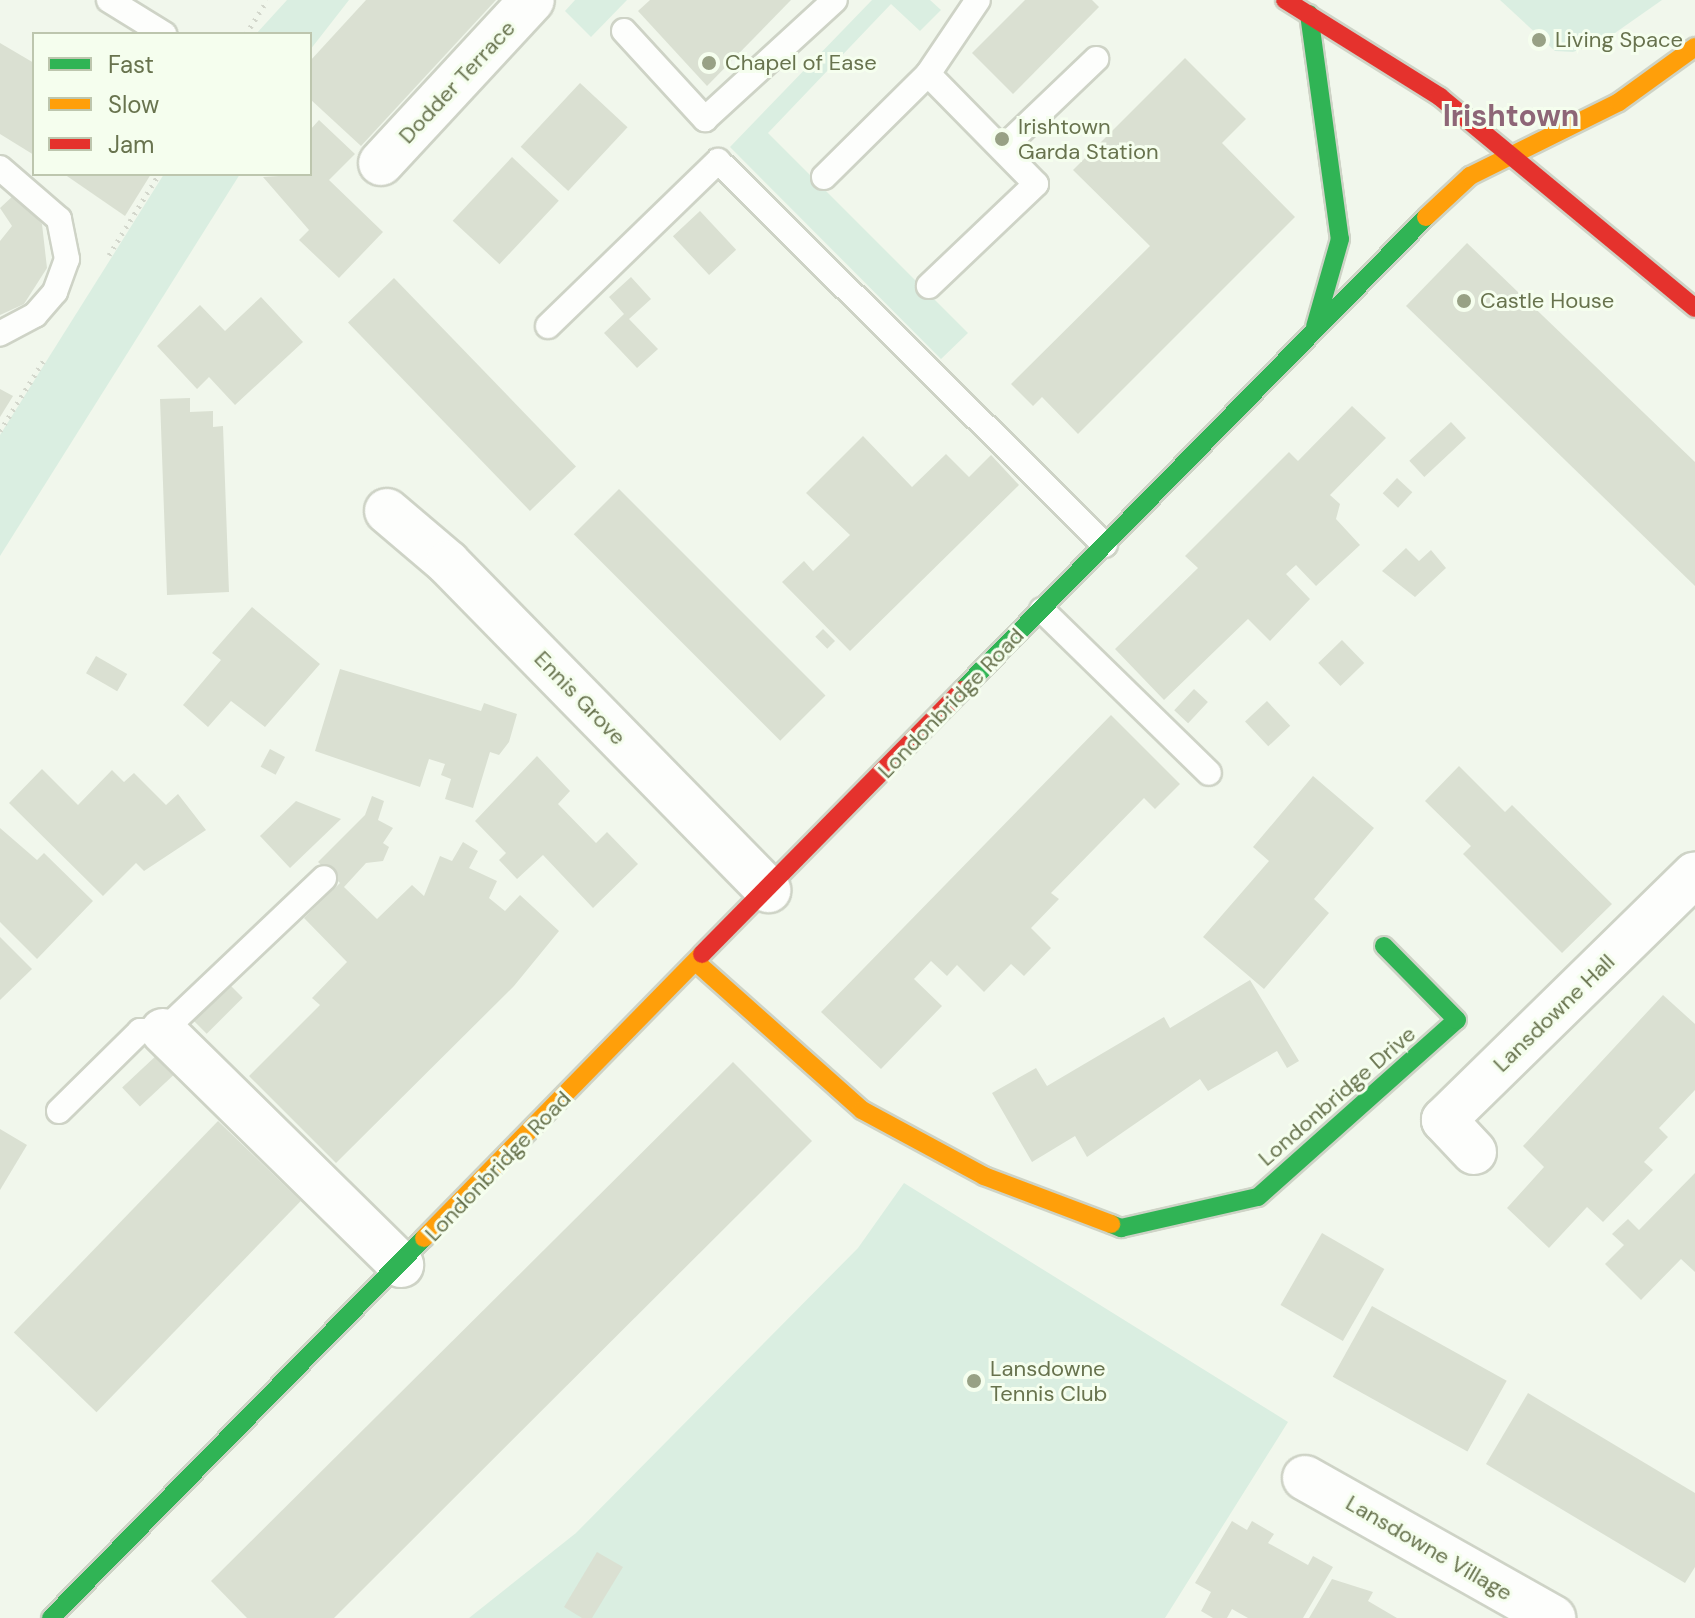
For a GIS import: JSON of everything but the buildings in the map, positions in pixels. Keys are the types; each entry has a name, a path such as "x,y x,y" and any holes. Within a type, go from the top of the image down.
{"main road":[{"path":"1285,0 1510,151 1695,308"},
{"path":"1309,14 1340,239 1313,333"},
{"name":"Londonbridge Road","path":"51,1618 1470,176 1510,151 1619,102 1695,47"},
{"name":"Londonbridge Drive","path":"697,963 862,1110 984,1176 1121,1228 1258,1197 1457,1020 1384,946"}],"street":[{"name":"Dodder Terrace","path":"381,163 532,0"},
{"name":"Ennis Grove","path":"387,511 448,563 768,890"},
{"name":"Lansdowne Hall","path":"1474,1152 1444,1120 1695,874"},
{"path":"163,1031 401,1265"},
{"name":"Lansdowne Village","path":"1305,1478 1553,1618"}],"lane":[{"path":"109,0 161,32"},
{"path":"624,31 705,119 835,0"},
{"path":"824,177 928,74 978,0"},
{"path":"1003,148 1096,59"},
{"path":"928,74 1036,184 929,286"},
{"path":"548,326 718,161 1105,545"},
{"path":"0,168 59,219 67,259 55,292 35,315 0,334"},
{"path":"1042,610 1209,773"},
{"path":"59,1111 140,1031 163,1031 324,878"}],"path":[{"path":"247,32 267,0"}],"green space":[{"path":"287,0 349,0 312,47 312,32 258,32"},
{"path":"575,0 627,0 591,37 565,11"},
{"path":"872,0 930,0 941,10 920,31 891,4 768,133 968,333 941,359 730,147"},
{"path":"1500,0 1662,0 1605,40 1573,52 1555,51"},
{"path":"163,176 239,176 0,556 0,435"},
{"name":"Lansdowne Tennis Club","path":"904,1183 1288,1422 1165,1618 469,1618 576,1533 858,1248"}],"traffic: fast":[{"path":"1309,14 1340,239 1315,327"},
{"path":"962,690 1426,217"},
{"path":"1111,1224 1121,1228 1258,1197 1457,1020 1384,946"},
{"path":"51,1618 424,1238"}],"traffic: slow":[{"path":"1426,217 1470,176 1619,102 1695,47"},
{"path":"424,1238 702,954"},
{"path":"697,963 862,1110 984,1176 1111,1224"}],"traffic: jam":[{"path":"1285,0 1440,97 1695,308"},
{"path":"702,954 962,690"}],"place":[{"name":"Living Space","path":"1539,40"},
{"name":"Chapel of Ease","path":"709,63"},
{"name":"Irishtown Garda Station","path":"1002,139"},
{"name":"Castle House","path":"1464,301"},
{"name":"Lansdowne Tennis Club","path":"974,1381"}],"district":[{"name":"Irishtown","path":"1511,116"}]}
